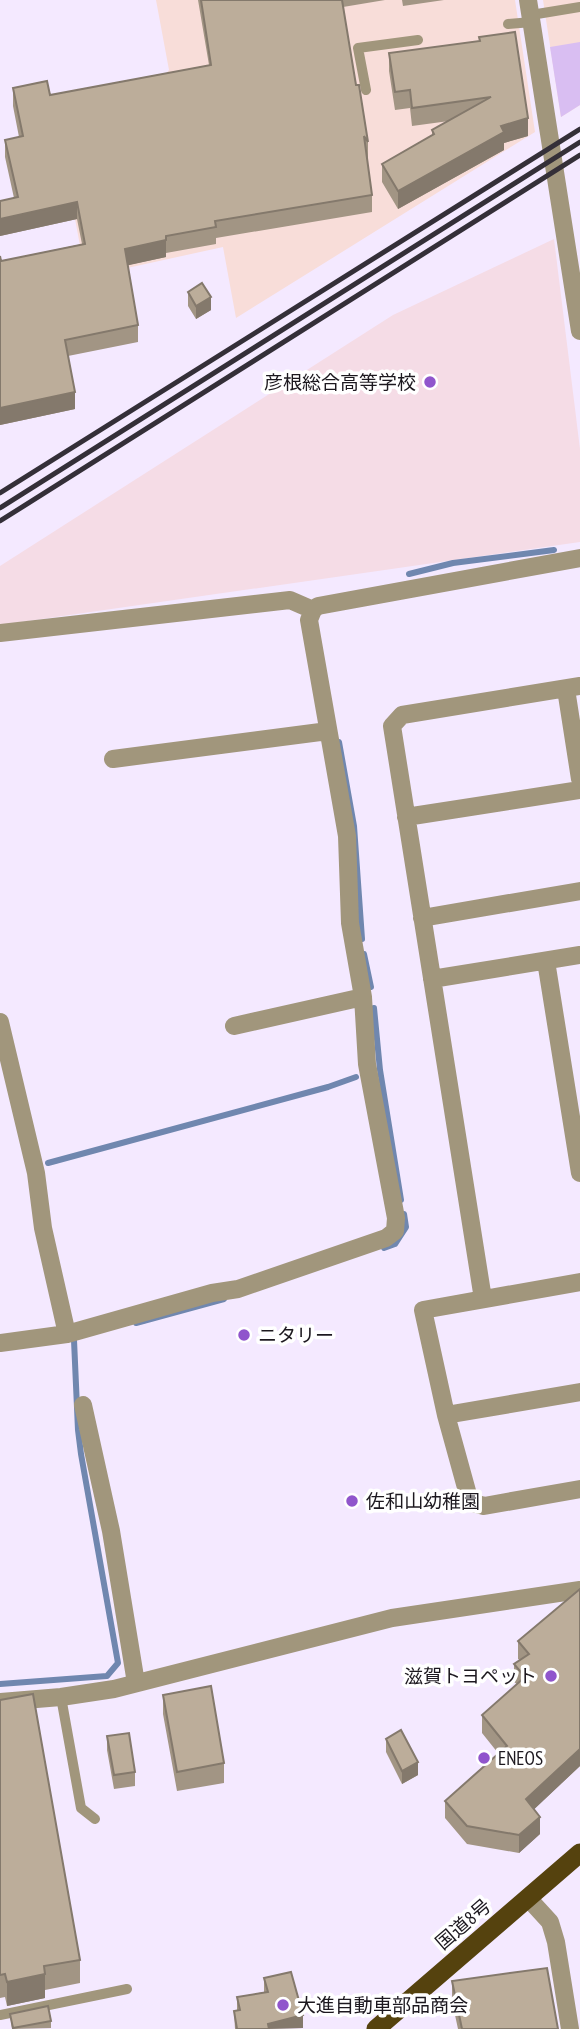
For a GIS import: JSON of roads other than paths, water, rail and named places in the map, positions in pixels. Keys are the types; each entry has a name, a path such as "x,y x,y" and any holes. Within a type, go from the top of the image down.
{"highway":[{"name":"国道8号","path":"376,2029 580,1853"}],"street":[{"path":"530,12 580,326"},
{"path":"0,1343 67,1334 212,1293 238,1289 386,1238 395,1231 396,1217 367,1064 363,997 350,923 347,836 309,620 318,606 580,558"},
{"path":"0,633 290,600 313,610"},
{"path":"483,1299 392,726 402,715 573,687 580,779"},
{"path":"113,759 328,731"},
{"path":"406,817 580,790"},
{"path":"422,918 580,891"},
{"path":"432,979 580,955"},
{"path":"546,961 580,1173"},
{"path":"234,1026 363,997"},
{"path":"0,1022 36,1173 43,1228 67,1334"},
{"path":"580,1282 423,1310 446,1415 470,1502 484,1506 580,1489"},
{"path":"446,1415 580,1392"},
{"path":"83,1405 142,1685"},
{"path":"0,1702 61,1697 142,1685 392,1618 580,1590"},
{"path":"528,1898 550,1922 556,1942 570,2029"}],"lane":[{"path":"508,24 530,12 576,5"},
{"path":"366,90 358,48 418,40"},
{"path":"61,1697 81,1808 95,1819"},
{"path":"0,2015 127,1989"}],"waterway":[{"path":"409,574 453,563 554,550"},
{"path":"339,742 354,826 362,939"},
{"path":"364,954 371,987"},
{"path":"374,1008 380,1070 401,1200"},
{"path":"48,1163 328,1087 356,1077"},
{"path":"384,1248 395,1244 406,1227 404,1214"},
{"path":"136,1323 224,1299"},
{"path":"0,1684 107,1676 118,1663 81,1454 74,1340"}],"railway":[{"path":"0,493 580,129"},
{"path":"0,508 580,142"},
{"path":"0,521 580,155"}],"place":[{"name":"彦根総合高等学校","path":"430,382"},
{"name":"ニタリー","path":"244,1335"},
{"name":"佐和山幼稚園","path":"352,1501"},
{"name":"滋賀トヨペット","path":"551,1676"},
{"name":"ENEOS","path":"484,1758"},
{"name":"大進自動車部品商会","path":"283,2005"}]}
